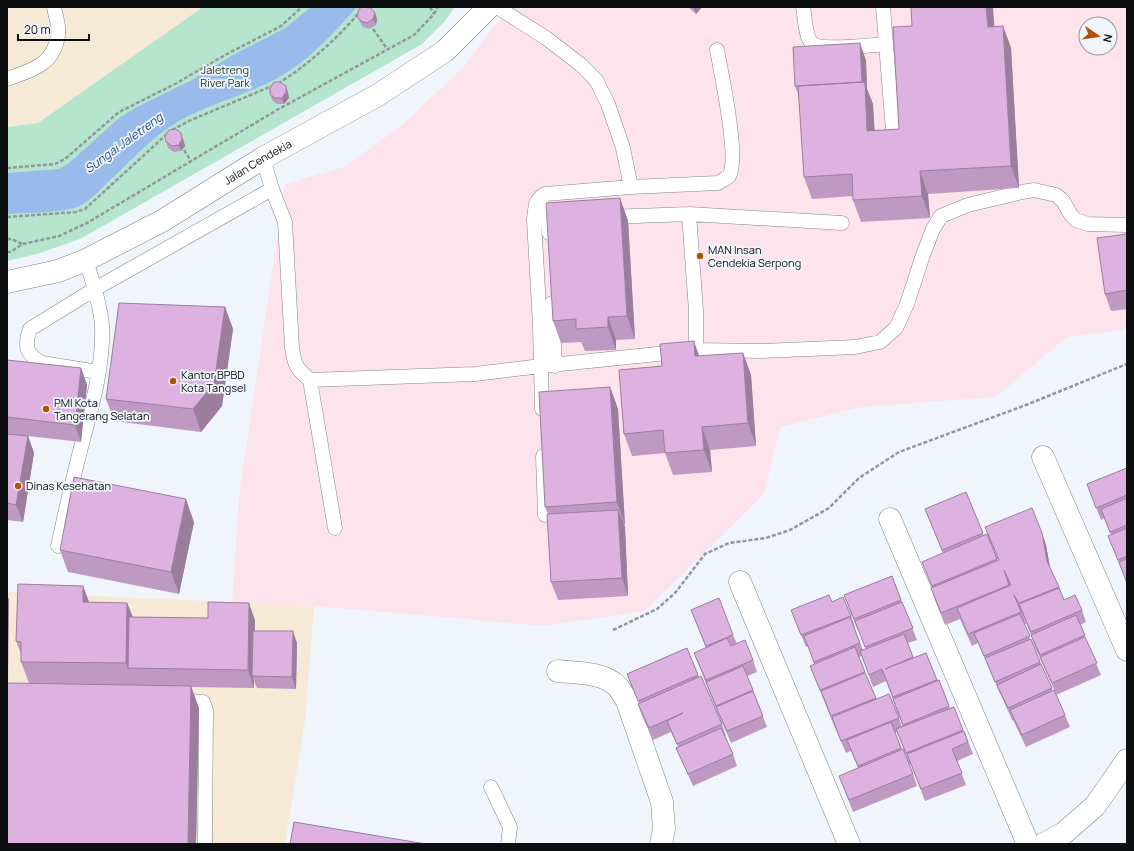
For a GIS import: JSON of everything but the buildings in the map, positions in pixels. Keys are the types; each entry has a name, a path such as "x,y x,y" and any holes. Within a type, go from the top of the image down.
{"street":[{"name":"Jalan Cendekia","path":"7,282 58,271 86,260 106,248 162,221 263,158 378,95 445,51 489,7"},
{"path":"1043,457 1127,650"},
{"path":"890,519 1028,844"},
{"path":"740,582 849,844"},
{"path":"558,671 593,675 606,679 618,687 627,700 662,802 664,829 661,844"},
{"path":"1044,844 1064,833 1095,806 1127,760"}],"lane":[{"path":"7,79 38,68 52,54 59,34 54,7"},
{"path":"497,7 546,38 581,65 596,80 608,104 623,148 631,187"},
{"path":"803,7 807,36 812,43 822,47 886,44"},
{"path":"883,7 894,143"},
{"path":"542,421 540,325 534,220 536,203 540,197 545,194 631,187 718,183 729,176 733,162 732,142 717,50"},
{"path":"263,158 272,189 285,222 292,348 295,364 300,372 310,380 475,374 696,350 768,351 855,347 880,342 896,328 907,304 920,261 933,229 942,216 958,208 1015,193 1034,190 1056,195 1076,220 1088,224 1127,225"},
{"path":"98,372 42,363 33,358 28,351 27,344 30,329 95,289 272,189"},
{"path":"536,203 542,204 549,219 550,250"},
{"path":"596,218 689,214 842,223"},
{"path":"689,214 696,310 696,350"},
{"path":"549,219 564,218"},
{"path":"58,546 77,463 90,415 98,372 102,326 100,305 86,260"},
{"path":"552,288 555,366"},
{"path":"310,380 335,528"},
{"path":"543,445 545,515"},
{"path":"167,700 203,702 206,710 205,844"},
{"path":"491,787 510,827 508,844"}],"path":[{"path":"7,168 55,164 65,159 119,112 176,84 227,54 281,26 302,7"},
{"path":"7,217 76,212 85,209 171,131 191,120 280,83 294,73 343,30 363,7"},
{"path":"430,7 434,14"},
{"path":"7,252 10,252 23,244 59,236 87,224 277,110 414,35 434,14 438,7"},
{"path":"373,29 388,50"},
{"path":"184,150 191,161"},
{"path":"7,239 23,244"},
{"path":"613,630 657,609 675,593 705,554 729,543 766,538 790,530 829,508 859,478 899,452 1026,405 1127,364"}],"shaded area":[{"path":"7,7 203,7 38,123 7,127"},
{"name":"MAN Insan Cendekia Serpong","path":"508,7 1127,7 1127,329 1067,337 996,397 861,407 780,427 764,494 645,611 543,626 314,606 232,603 239,496 285,184 344,167 401,126 464,67"},
{"path":"7,592 314,606 305,721 285,844 7,844"}],"green space":[{"name":"Jaletreng River Park","path":"203,7 455,7 445,21 422,44 80,239 37,254 7,261 7,127 38,123"}],"water":[{"name":"Sungai Jaletreng","path":"311,7 357,7 328,39 295,67 270,82 205,108 168,128 144,147 94,196 83,204 64,210 7,214 7,173 59,169 69,163 118,119 137,107 190,81 233,55 285,28"}],"place":[{"name":"MAN Insan Cendekia Serpong","path":"700,256"},
{"name":"Kantor BPBD Kota Tangsel","path":"173,381"},
{"name":"PMI Kota Tangerang Selatan","path":"46,409"},
{"name":"Dinas Kesehatan","path":"18,486"}]}
